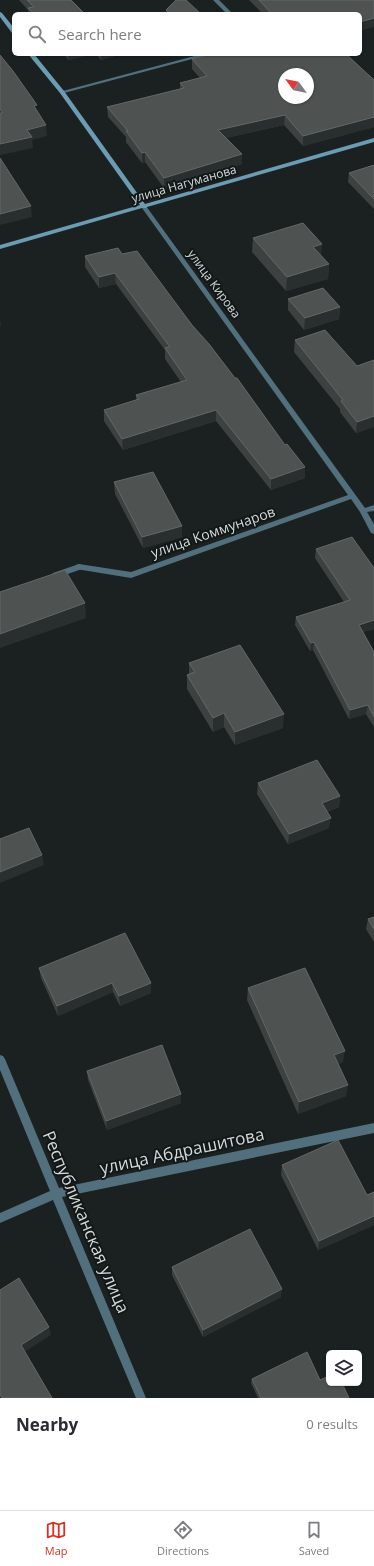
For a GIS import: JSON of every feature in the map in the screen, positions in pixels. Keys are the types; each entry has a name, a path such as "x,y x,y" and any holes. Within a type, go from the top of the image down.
{"street":[{"path":"216,0 228,12"},
{"path":"0,14 12,29"},
{"name":"улица Кирова","path":"34,56 62,92 353,496 374,530"},
{"path":"62,92 200,56"},
{"name":"улица Нагуманова","path":"0,248 374,140"},
{"name":"улица Коммунаров","path":"50,577 79,567 131,575 353,496"},
{"path":"363,511 374,508"},
{"name":"Республиканская улица","path":"0,1059 141,1398"},
{"name":"улица Абдрашитова","path":"0,1218 57,1193 374,1128"}],"building":[{"path":"27,0 71,0 83,12 32,12 28,8 34,7"},
{"path":"176,0 186,0 199,12 168,12 166,10"},
{"path":"259,0 374,0 374,18 362,21 362,12 270,12"},
{"path":"0,55 37,105 34,106 46,125 27,130 32,137 0,144 0,113 2,113 0,109"},
{"path":"203,56 348,56 374,80 374,117 303,136 285,115 218,130 242,154 164,178 145,152 142,153 126,131 128,131 107,107 184,88 180,83 207,76 192,59"},
{"path":"0,158 31,206 0,214"},
{"path":"374,165 374,199 349,173"},
{"path":"303,223 322,244 313,247 329,264 287,277 253,238"},
{"path":"118,248 122,254 137,251 192,325 209,344 235,378 237,378 285,445 287,444 305,467 271,479 216,410 122,439 104,410 139,399 136,395 187,380 165,348 170,347 115,273 99,277 85,256"},
{"path":"323,288 340,307 305,318 288,299"},
{"path":"325,330 357,366 374,360 374,416 357,422 341,401 343,400 295,340"},
{"path":"153,472 182,526 142,537 114,482"},
{"path":"352,537 374,568 374,620 359,625 374,652 374,717 368,705 350,710 314,642 311,643 296,617 350,600 316,549"},
{"path":"65,570 85,603 0,634 0,592"},
{"path":"240,645 284,714 235,732 224,713 213,718 187,675 195,672 189,663"},
{"path":"317,760 340,796 322,803 331,818 289,834 258,783"},
{"path":"29,828 42,855 0,872 0,839"},
{"path":"374,917 374,929 368,919"},
{"path":"125,933 151,983 119,996 112,983 57,1006 39,968"},
{"path":"305,968 345,1051 334,1055 348,1085 299,1102 248,988"},
{"path":"162,1045 181,1094 106,1121 87,1071"},
{"path":"338,1140 367,1195 374,1192 374,1216 319,1241 282,1165"},
{"path":"250,1229 282,1289 203,1330 172,1267"},
{"path":"19,1278 49,1327 21,1345 52,1398 2,1398 0,1395 0,1290"},
{"path":"307,1352 320,1380 326,1377 326,1386 343,1386 349,1398 261,1398 252,1379"}]}
